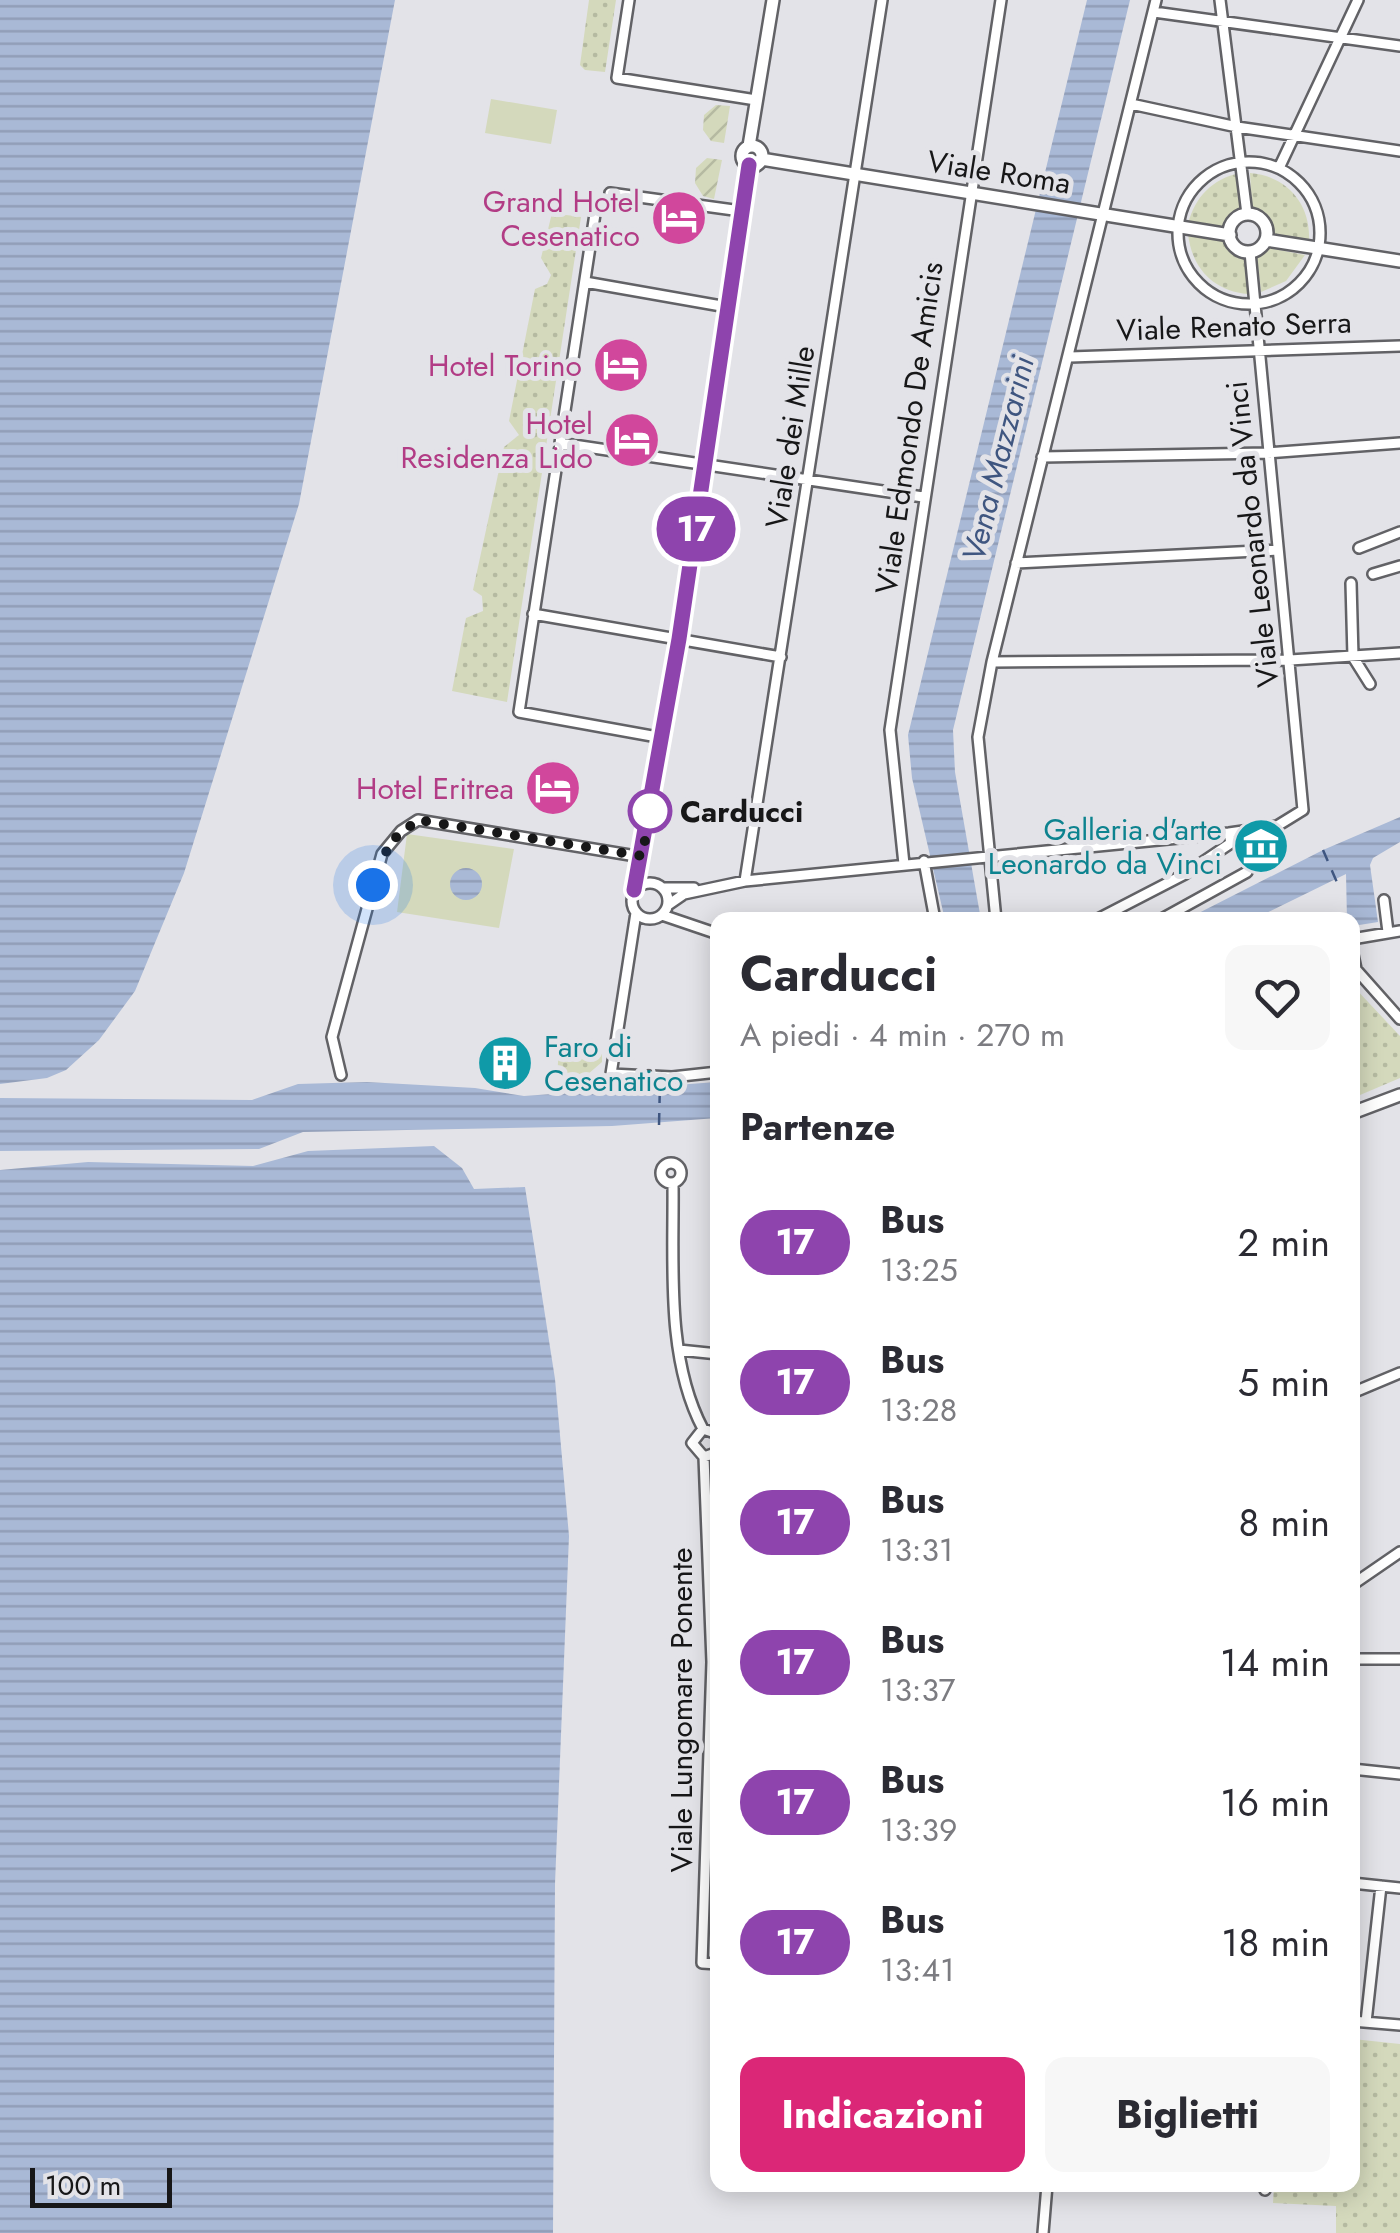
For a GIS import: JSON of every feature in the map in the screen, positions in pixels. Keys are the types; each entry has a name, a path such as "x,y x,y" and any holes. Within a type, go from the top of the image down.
{"street":[{"path":"629,0 617,78 756,100"},
{"path":"702,888 646,920 636,913 631,902 664,738 742,212 758,148 749,146 773,0"},
{"name":"Viale dei Mille","path":"745,881 882,0"},
{"name":"Viale Edmondo De Amicis","path":"904,864 890,730 1000,0"},
{"path":"995,912 978,737 1016,562 1070,357 1096,213 1132,104 1156,0"},
{"path":"1220,0 1244,162 1247,214"},
{"path":"1279,168 1358,0"},
{"path":"1154,12 1400,46"},
{"path":"1132,104 1237,127 1400,150"},
{"name":"Viale Roma","path":"755,162 856,174 1230,235"},
{"path":"1244,162 1279,168 1306,190 1314,205 1318,249 1306,275 1292,290 1255,304 1221,298 1193,276 1184,262 1178,227 1187,199 1206,176 1244,162"},
{"path":"610,193 742,212"},
{"path":"595,214 519,712 664,738"},
{"path":"1266,240 1264,222 1247,214 1236,219 1230,235 1236,248 1250,252 1266,240 1400,261"},
{"name":"Viale Leonardo da Vinci","path":"1229,833 1277,826 1302,810 1250,252"},
{"path":"584,282 727,307"},
{"name":"Viale Renato Serra","path":"1070,357 1400,346"},
{"path":"560,443 923,496"},
{"path":"1042,456 1267,453 1400,444"},
{"path":"1359,548 1400,532"},
{"path":"1016,562 1278,550"},
{"path":"1373,574 1400,566"},
{"path":"1351,583 1352,657 1370,684"},
{"path":"533,614 781,657"},
{"path":"992,662 1290,660 1400,654"},
{"path":"341,1075 332,1037 382,854 401,831 418,820 642,856 660,886 665,910"},
{"path":"634,890 644,884 702,888 924,861 1229,833 1231,843 1185,874 1111,912"},
{"path":"924,861 934,912"},
{"path":"1174,912 1247,872"},
{"path":"1384,900 1388,932"},
{"path":"665,910 710,930"},
{"path":"636,913 611,1074 672,1077 710,1073"},
{"path":"1360,937 1400,931"},
{"path":"1360,974 1400,1018"},
{"path":"1360,1110 1400,1095"},
{"name":"Viale Lungomare Ponente","path":"672,1183 679,1350 692,1408 703,1429 692,1444 704,1457 710,1580"},
{"path":"679,1350 710,1353"},
{"path":"1360,1390 1400,1373"},
{"path":"703,1429 710,1431"},
{"path":"704,1457 710,1455"},
{"path":"1360,1580 1400,1552"},
{"path":"1360,1659 1400,1660"},
{"path":"1360,1770 1400,1774"},
{"name":"Viale Lungomare Ponente","path":"710,1801 702,1963 710,1964"},
{"path":"706,1863 710,1863"},
{"path":"1360,1885 1400,1888"},
{"path":"1366,2022 1381,1886"},
{"path":"1360,2022 1400,2025"},
{"path":"1043,2233 1047,2192"}],"green space":[{"path":"589,0 616,0 605,72 585,70 580,65"},
{"path":"491,99 557,110 551,144 485,133"},
{"path":"716,105 730,106 724,143 711,141 703,130 704,115"},
{"path":"707,158 722,160 714,199 703,196 695,183 696,168"},
{"path":"1240,173 1243,208 1232,214 1223,229 1188,224 1206,191"},
{"path":"1250,173 1275,180 1294,194 1306,215 1309,241 1274,236 1269,218 1252,208"},
{"path":"552,213 581,217 507,702 452,691 466,618 483,611 482,596 473,590 504,447 519,435 509,421 535,289 547,284 551,275 541,258"},
{"path":"1188,234 1224,240 1232,253 1244,258 1248,294 1224,288 1206,276 1194,257"},
{"path":"1269,248 1305,255 1286,281 1261,292 1257,257"},
{"path":"407,834 514,849 499,928 397,912"},
{"path":"1360,993 1400,1036 1400,1078 1360,1095"},
{"path":"559,1047 602,1054 602,1062 587,1075 557,1078"},
{"path":"1360,2040 1400,2044 1400,2233 1336,2233 1336,2206 1273,2203 1274,2192 1360,2192"}],"water":[{"path":"0,0 395,0 299,504 184,873 135,991 99,1040 66,1070 47,1078 0,1084"},
{"name":"Vena Mazzarini","path":"1087,0 1130,0 953,730 955,772 980,912 943,912 912,778 908,735"},
{"path":"1400,817 1400,842 1373,858 1370,865 1378,922 1360,925 1360,912 1347,912 1346,874 1268,912 1201,912 1323,850"},
{"path":"466,868 478,872 482,884 478,896 466,900 454,896 450,884 454,872"},
{"path":"367,1082 475,1088 524,1096 710,1083 710,1119 612,1126 303,1132 259,1149 0,1151 0,1098 252,1100 298,1084"},
{"path":"434,1146 462,1168 474,1189 525,1187 555,1379 569,1536 555,1884 553,2233 0,2233 0,1170 88,1162 253,1166 308,1151"}],"ferry route":[{"path":"1323,850 1339,887"},
{"path":"659,1125 660,1082"}],"bus line":[{"name":"17","path":"634,890 664,738 749,165"}],"place":[{"name":"Grand Hotel Cesenatico","path":"679,218"},
{"name":"Hotel Torino","path":"621,365"},
{"name":"Hotel Residenza Lido","path":"632,440"},
{"name":"Hotel Eritrea","path":"553,788"},
{"name":"Carducci","path":"650,811"},
{"name":"Galleria d'arte Leonardo da Vinci","path":"1261,846"},
{"name":"Faro di Cesenatico","path":"505,1063"}],"route":[{"path":"373,885 382,854 390,842 418,820 642,856 653,798 650,811"}]}
